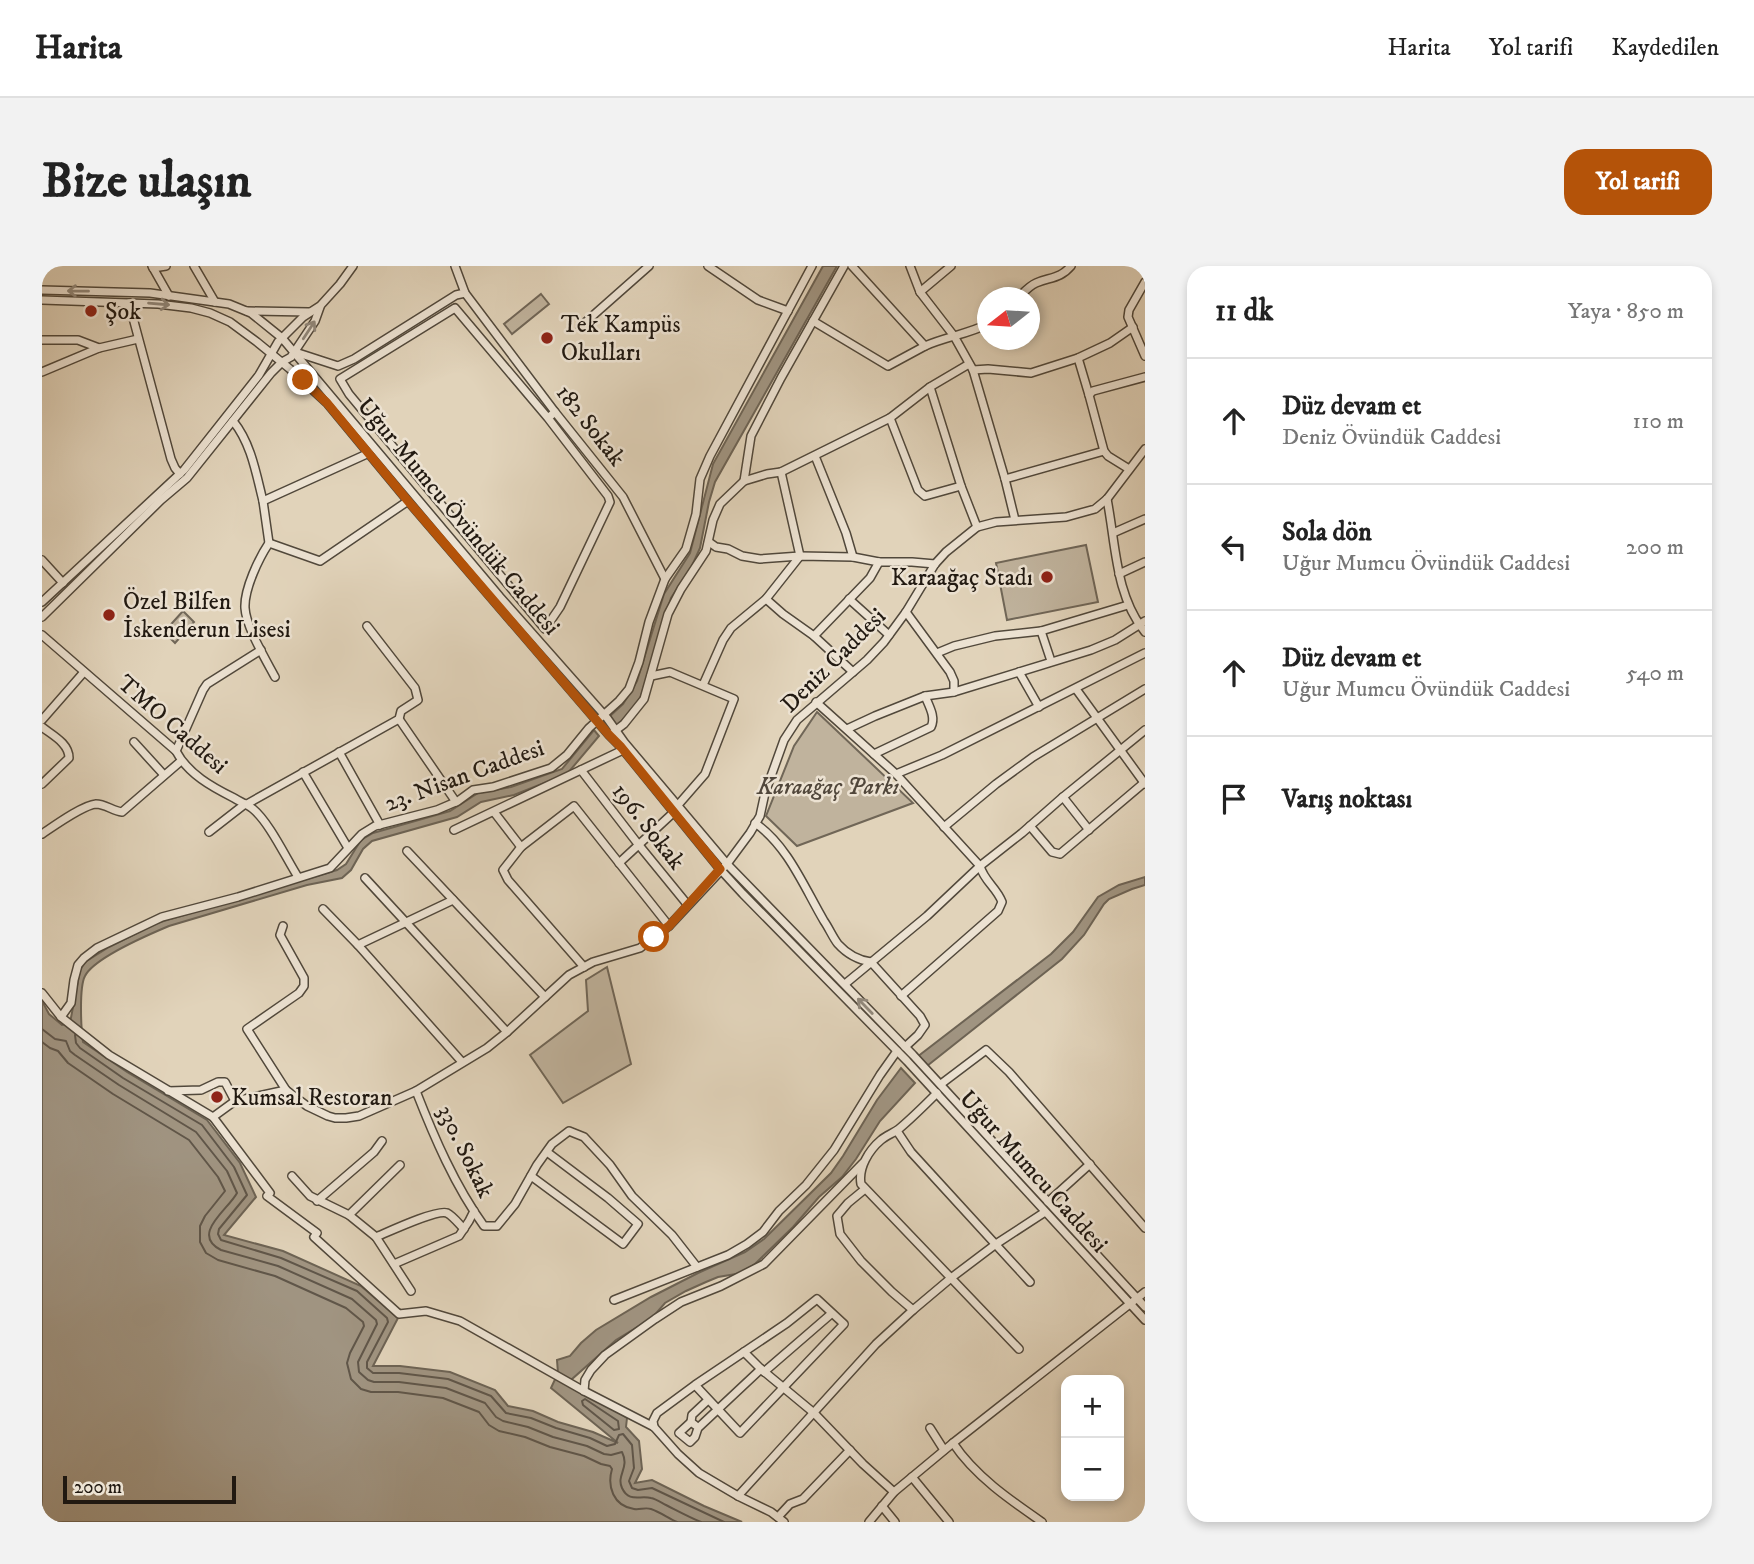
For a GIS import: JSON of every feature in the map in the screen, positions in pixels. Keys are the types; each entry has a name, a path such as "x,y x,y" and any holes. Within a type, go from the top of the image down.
{"street":[{"path":"166,266 152,267 169,296"},
{"path":"194,266 215,302"},
{"path":"42,601 180,474 259,375 282,338 320,306 353,266"},
{"name":"182 Sokak","path":"455,266 466,293 555,412 624,497 665,579"},
{"path":"580,327 649,266"},
{"path":"708,266 758,300 788,311"},
{"name":"23. Nisan Caddesi","path":"61,1017 71,1003 78,965 97,948 162,917 330,868 362,834 380,825 437,810 474,790 493,787 551,768 567,755 629,690 665,579 686,549 696,514 701,479 710,456 812,266"},
{"path":"744,481 751,436 844,266"},
{"path":"852,266 925,346"},
{"path":"910,266 920,292 954,336 971,367 1015,520"},
{"path":"920,292 951,266"},
{"path":"1029,287 1037,282 1051,280 1071,266"},
{"path":"1145,282 1129,310 1128,317 1145,356"},
{"path":"42,290 113,291 229,304 247,311 310,312"},
{"path":"294,352 338,366 354,359 456,295 466,293"},
{"name":"Uğur Mumcu Övündük Caddesi","path":"42,300 179,306 210,313 230,322 282,362 327,403 408,501 602,719"},
{"path":"129,303 171,459 180,474"},
{"path":"42,617 161,500 187,478 271,373 282,362 291,358 315,321 320,306"},
{"path":"455,308 548,418 610,502 560,607 545,629 348,394 340,379 455,308"},
{"name":"Uğur Mumcu Övündük Caddesi","path":"247,311 282,338 602,719"},
{"path":"813,321 888,366 939,340 977,329"},
{"path":"611,731 635,711 644,699 668,614 706,551 713,520 720,504 744,481 781,472 890,418 930,387 971,367 1031,373 1078,358 1110,343 1133,327"},
{"path":"42,372 99,348 138,339"},
{"path":"42,340 78,340 99,348"},
{"path":"1078,358 1104,451 1129,469"},
{"path":"1089,395 1102,388 1145,377"},
{"path":"930,387 977,527"},
{"path":"548,418 555,412"},
{"path":"890,418 918,490 925,496 961,485"},
{"path":"233,421 247,443 264,501 270,543 261,554 246,595 244,610 275,677"},
{"name":"Deniz Caddesi","path":"286,1090 328,1116 359,1116 416,1091 487,1048 569,975 593,962 640,948 669,926 723,867 760,816 765,793 785,740 797,720 867,660 906,612 935,564 946,552 977,527 996,522 1066,517 1095,509 1107,499 1145,449"},
{"path":"1004,479 1104,451"},
{"path":"264,501 369,453"},
{"path":"814,456 842,522 853,557"},
{"path":"781,472 800,556"},
{"path":"1107,499 1119,575 1128,605 1142,623 1145,632"},
{"path":"270,543 320,561 408,501"},
{"path":"1113,533 1145,519"},
{"path":"709,542 742,556 760,559 800,556 853,557 879,562 935,564"},
{"path":"703,685 731,628 766,598 800,556"},
{"path":"42,560 63,583"},
{"path":"814,636 870,578 879,562"},
{"path":"1119,575 1145,562"},
{"path":"766,598 814,636 853,672"},
{"path":"849,599 889,635"},
{"path":"937,653 995,636 1041,631 1128,605"},
{"path":"906,612 954,681 954,692"},
{"path":"847,729 925,696 954,692 1115,640 1142,623"},
{"path":"209,832 246,804 399,719 401,711 418,700 415,688 367,626"},
{"path":"1041,631 1051,661"},
{"name":"TMO Caddesi","path":"42,635 176,751 181,761 213,788 246,804 261,816 298,877"},
{"path":"176,751 207,684 261,650"},
{"path":"896,774 1039,708 1145,653"},
{"path":"42,720 85,672"},
{"path":"651,676 670,672 734,699 705,774 676,809 619,863 669,926"},
{"path":"1019,672 1039,708"},
{"path":"1030,826 1052,852 1060,854 1145,782 1076,689"},
{"path":"944,827 1033,757 1145,689"},
{"path":"874,754 931,727 932,715 925,696"},
{"path":"816,702 896,774 980,866 987,882 1002,902 999,909 901,996"},
{"path":"399,719 456,802"},
{"path":"602,719 623,750 676,809"},
{"path":"42,727 69,751 69,758 42,784"},
{"path":"845,984 927,916 980,866 1145,730"},
{"path":"611,731 624,742 723,867 926,1075"},
{"path":"134,742 164,775"},
{"path":"454,830 623,750"},
{"path":"339,752 380,825"},
{"path":"42,834 92,804 122,812 181,761"},
{"name":"196. Sokak","path":"581,770 687,904"},
{"path":"303,772 348,849"},
{"path":"1063,797 1089,830"},
{"name":"196. Sokak","path":"584,967 508,880 503,870 521,847 574,806 619,863"},
{"path":"494,812 521,847"},
{"path":"614,1300 728,1255 762,1232 834,1150 880,1075 925,1025 871,962 861,961 838,943 782,850 766,831 755,823"},
{"path":"407,851 545,998"},
{"path":"723,867 845,984 901,1049"},
{"path":"365,878 507,1032"},
{"path":"358,945 453,900"},
{"path":"323,909 462,1062"},
{"path":"213,1117 235,1101 286,1090 247,1029 299,993 304,986 304,978 280,935 283,926"},
{"path":"42,993 61,1017 109,1055 213,1117 270,1193 267,1196 317,1233 314,1237 399,1314 426,1311 460,1321 654,1427 699,1473 781,1520 790,1504 803,1499 850,1450"},
{"path":"941,1084 986,1050 1009,1072 1145,1228"},
{"name":"Uğur Mumcu Caddesi","path":"926,1075 941,1084 1048,1202 1133,1301 1145,1320"},
{"name":"Uğur Mumcu Caddesi","path":"926,1075 937,1093 1045,1212 1133,1301 1145,1307"},
{"path":"167,1091 201,1090 218,1082 225,1082 235,1101"},
{"name":"330. Sokak","path":"416,1091 438,1145 484,1226 497,1226 515,1205 531,1176"},
{"path":"584,1391 585,1380 605,1355 655,1319 681,1302 721,1286 764,1264 863,1163 882,1139 897,1131 937,1093"},
{"path":"547,1152 638,1224 623,1244 531,1176 552,1144 569,1131 584,1137 610,1165 632,1196 672,1235 697,1267"},
{"path":"897,1131 911,1152 1030,1282"},
{"path":"317,1201 374,1152 382,1141"},
{"path":"863,1163 860,1178 865,1189 1019,1349"},
{"path":"1048,1202 1090,1164"},
{"path":"349,1215 400,1165"},
{"path":"292,1176 310,1196 349,1215 376,1237 411,1291"},
{"path":"865,1189 837,1216 839,1234 861,1261 913,1310"},
{"path":"394,1264 459,1236 474,1211"},
{"path":"376,1237 443,1212 448,1213 464,1229"},
{"path":"738,1496 876,1344 951,1278 1045,1212"},
{"path":"869,1522 894,1492 944,1450 1145,1292"},
{"path":"654,1427 653,1421 657,1413 695,1385 787,1323 817,1299 844,1324 740,1433 695,1385"},
{"path":"708,1400 692,1415 694,1425 718,1410 831,1314"},
{"path":"744,1352 814,1413 894,1492"},
{"path":"930,1428 944,1450"},
{"path":"953,1443 962,1456 1003,1494 1041,1522"},
{"path":"912,1478 949,1522"},
{"path":"882,1506 895,1522"}],"green space":[{"path":"541,294 549,304 512,334 504,324"},
{"path":"1086,545 1098,602 1007,620 996,563"},
{"path":"183,611 194,622 175,643 164,632"},
{"name":"Karaağaç Parkı","path":"817,712 913,803 797,846 766,816 794,746"},
{"path":"607,967 631,1064 563,1103 530,1055 588,1011 586,980"}],"water":[{"path":"823,266 837,266 715,482 700,548 691,568 671,598 641,696 617,726 610,716 623,704 637,681 664,594 690,553 713,464"},
{"path":"594,730 599,736 567,774 514,795 481,802 457,817 372,841 342,878 307,885 169,926 111,954 90,969 83,981 83,1042 207,1120 240,1163 256,1197 224,1235 283,1251 361,1286 398,1318 373,1366 450,1372 495,1390 508,1406 533,1411 618,1443 551,1388 558,1373 557,1360 570,1356 596,1330 651,1297 745,1252 764,1239 831,1173 877,1100 901,1068 915,1083 880,1121 842,1177 819,1197 755,1264 742,1273 718,1277 665,1303 652,1318 616,1340 571,1380 627,1418 626,1427 639,1441 642,1469 635,1483 652,1480 742,1522 42,1522 42,1001 49,1014 62,1025 70,1023 80,970 85,962 109,947 157,923 337,870 346,864 361,840 373,833 450,811 478,793 511,787 562,769"},
{"path":"1145,877 1145,885 1109,899 1084,935 1062,959 927,1066 917,1057 1051,954 1073,932 1098,897 1119,885"}],"place":[{"name":"Şok","path":"91,311"},
{"name":"Tek Kampüs Okulları","path":"547,338"},
{"name":"Karaağaç Stadı","path":"1047,577"},
{"name":"Özel Bilfen İskenderun Lisesi","path":"109,615"},
{"name":"Kumsal Restoran","path":"217,1097"}],"route":[{"path":"303,380 327,403 621,747 720,869 669,926 654,937"}]}
